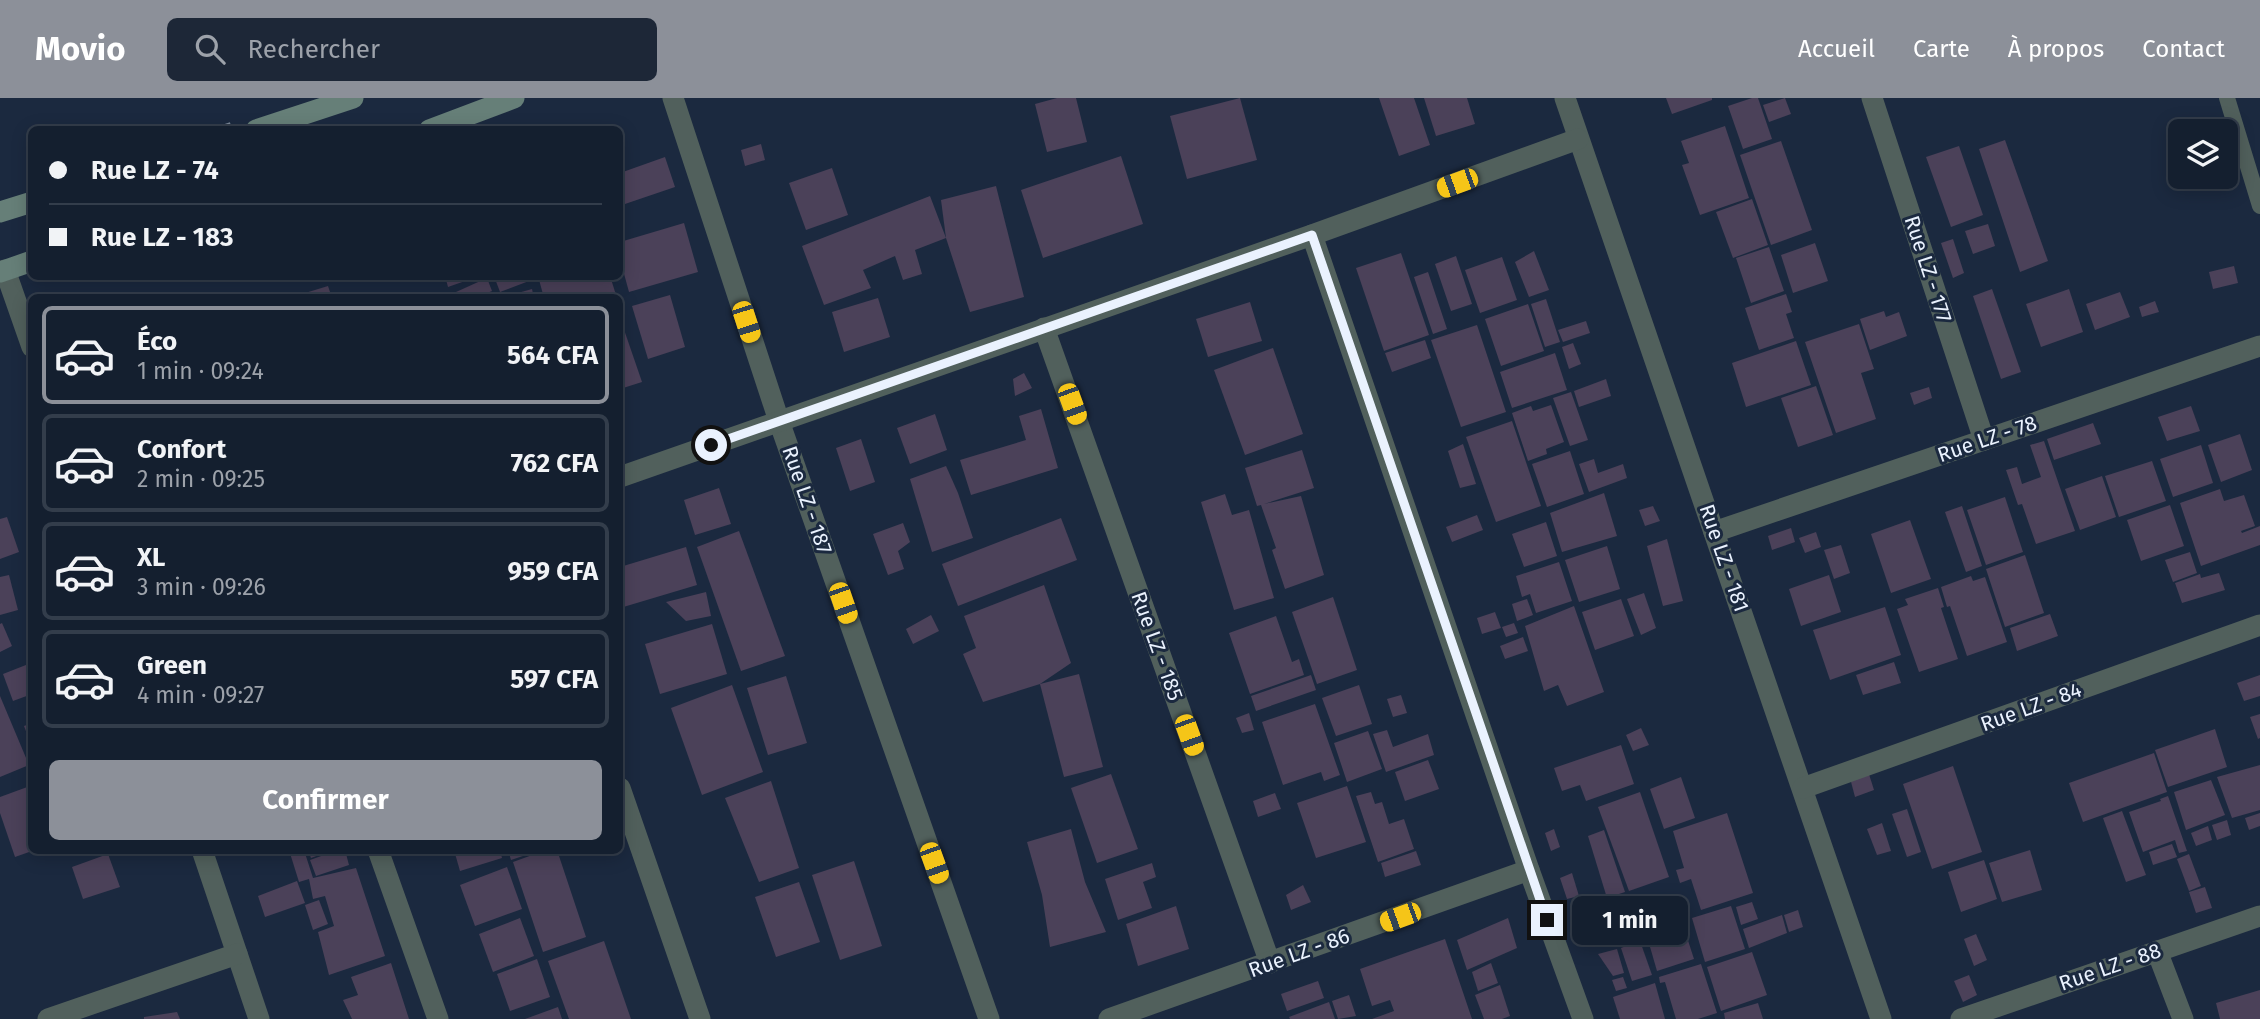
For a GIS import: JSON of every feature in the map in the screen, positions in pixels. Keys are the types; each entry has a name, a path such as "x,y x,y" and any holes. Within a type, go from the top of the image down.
{"main road":[{"path":"268,126 353,98"},
{"path":"440,126 514,98"},
{"path":"0,212 28,203"},
{"path":"3,271 28,262"}],"street":[{"name":"Rue LZ - 187","path":"673,98 779,421 989,1019"},
{"name":"Rue LZ - 181","path":"1565,98 1881,1019"},
{"name":"Rue LZ - 177","path":"1872,98 1984,440"},
{"path":"623,476 1578,139"},
{"path":"1312,235 1529,870 1583,1019"},
{"path":"3,271 28,337"},
{"name":"Rue LZ - 185","path":"1044,328 1270,963"},
{"name":"Rue LZ - 78","path":"1714,532 2260,347"},
{"name":"Rue LZ - 84","path":"1803,788 2260,625"},
{"path":"623,797 701,1019"},
{"path":"203,854 260,1019"},
{"path":"379,854 438,1019"},
{"name":"Rue LZ - 86","path":"1109,1019 1529,870"},
{"name":"Rue LZ - 88","path":"1961,1019 2260,916"},
{"path":"2157,951 2183,1019"},
{"path":"48,1019 237,954"}],"lane":[{"path":"2227,98 2260,206"}],"building":[{"path":"1057,98 1076,98 1087,142 1047,152 1035,104"},
{"path":"1240,98 1257,160 1187,179 1170,116"},
{"path":"1379,98 1414,98 1430,145 1399,156"},
{"path":"1424,98 1467,98 1475,124 1436,136"},
{"path":"1666,98 1712,98 1712,100 1672,114"},
{"path":"1758,98 1772,139 1743,149 1728,106"},
{"path":"1785,98 1791,114 1769,122 1763,105"},
{"path":"1725,126 1749,198 1700,215 1682,165 1689,163 1681,141"},
{"path":"2005,140 2048,261 2020,272 1979,149"},
{"path":"1781,141 1812,230 1771,245 1740,155"},
{"path":"761,144 765,160 745,166 741,150"},
{"path":"1959,146 1983,215 1951,227 1926,157"},
{"path":"1121,156 1143,224 1043,258 1021,190"},
{"path":"665,157 675,187 625,204 623,172"},
{"path":"832,168 848,215 806,230 789,183"},
{"path":"996,186 1024,297 970,312 946,238 941,200"},
{"path":"930,196 946,238 915,250 922,274 903,280 895,256 863,270 871,288 824,305 802,246"},
{"path":"1752,199 1768,245 1733,258 1716,212"},
{"path":"684,223 698,272 629,292 623,270 623,241"},
{"path":"1988,224 1995,246 1973,254 1965,231"},
{"path":"1953,239 1964,273 1953,278 1941,243"},
{"path":"1815,243 1828,281 1793,293 1781,255"},
{"path":"1769,247 1784,291 1751,303 1736,258"},
{"path":"1534,251 1549,290 1529,297 1515,262"},
{"path":"1401,253 1429,335 1384,351 1356,268"},
{"path":"1456,256 1472,304 1451,311 1435,264"},
{"path":"1502,257 1517,300 1480,313 1465,270"},
{"path":"2234,266 2238,283 2213,289 2209,272"},
{"path":"1428,272 1447,329 1433,334 1414,277"},
{"path":"446,280 468,280 448,287"},
{"path":"483,280 488,280 492,291 485,294 456,292"},
{"path":"496,280 529,280 529,281 500,292"},
{"path":"539,280 611,280 616,294 543,294"},
{"path":"328,286 331,294 302,294"},
{"path":"532,289 533,294 514,294"},
{"path":"1992,289 2021,372 2001,379 1973,296"},
{"path":"2069,289 2083,332 2041,347 2026,304"},
{"path":"2120,292 2130,317 2095,330 2086,304"},
{"path":"1786,294 1792,312 1786,314 1794,338 1759,350 1745,308"},
{"path":"670,295 685,347 648,359 632,306"},
{"path":"878,298 890,337 844,352 832,312"},
{"path":"1546,299 1560,342 1545,347 1531,304"},
{"path":"2155,301 2159,312 2142,317 2139,307"},
{"path":"1250,302 1262,341 1208,357 1196,319"},
{"path":"1528,304 1544,351 1501,366 1485,319"},
{"path":"1884,311 1886,317 1899,312 1907,336 1870,350 1860,319"},
{"path":"1586,321 1590,333 1563,342 1558,330"},
{"path":"1859,324 1874,369 1861,373 1876,419 1836,433 1805,342"},
{"path":"1477,325 1506,412 1461,427 1431,340"},
{"path":"623,327 642,382 623,388"},
{"path":"1425,340 1431,358 1392,372 1385,353"},
{"path":"1796,341 1811,385 1746,407 1732,363"},
{"path":"1573,343 1581,364 1569,369 1562,347"},
{"path":"1273,348 1303,434 1245,455 1214,370"},
{"path":"1555,353 1567,390 1512,408 1500,372"},
{"path":"1024,373 1032,388 1015,396 1013,379"},
{"path":"1606,379 1611,396 1579,407 1574,391"},
{"path":"1816,386 1833,435 1798,447 1781,398"},
{"path":"1929,387 1932,398 1914,405 1910,393"},
{"path":"1571,392 1588,440 1570,446 1553,398"},
{"path":"1551,405 1564,442 1546,449 1547,454 1528,461 1512,413 1531,406 1533,411"},
{"path":"2191,406 2200,431 2167,441 2158,417"},
{"path":"1041,409 1058,468 971,495 960,460 1026,440 1019,416"},
{"path":"935,414 947,450 910,464 897,428"},
{"path":"1512,421 1541,506 1496,522 1466,437"},
{"path":"2093,423 2101,444 2054,460 2047,439"},
{"path":"2240,434 2252,470 2221,482 2208,445"},
{"path":"861,439 875,482 850,491 836,448"},
{"path":"2044,441 2075,531 2036,544 2006,470 2017,467 2022,484 2041,477 2030,445"},
{"path":"1463,444 1476,484 1460,488 1448,451"},
{"path":"2201,445 2213,483 2173,497 2160,459"},
{"path":"1302,450 1314,488 1264,504 1301,496 1324,575 1285,589 1272,550 1276,548 1261,505 1257,506 1245,468"},
{"path":"1570,451 1584,494 1547,507 1532,464"},
{"path":"1594,459 1598,473 1623,464 1627,478 1589,492 1579,464"},
{"path":"2152,461 2166,501 2119,517 2105,476"},
{"path":"946,466 973,538 932,552 910,479"},
{"path":"2102,476 2116,517 2080,530 2065,489"},
{"path":"719,488 731,524 695,535 684,500"},
{"path":"2220,489 2224,501 2244,495 2255,526 2241,531 2242,533 2260,526 2260,545 2201,566 2180,503"},
{"path":"1604,493 1617,536 1562,552 1550,513"},
{"path":"1225,494 1232,515 1249,510 1274,598 1234,610 1201,502"},
{"path":"2005,497 2023,552 1986,565 1967,510"},
{"path":"2170,505 2184,546 2141,561 2127,520"},
{"path":"1653,506 1660,521 1645,526 1639,510"},
{"path":"1962,506 1982,566 1966,572 1945,512"},
{"path":"1477,515 1483,530 1452,542 1446,527"},
{"path":"7,517 19,552 0,559 0,519"},
{"path":"1061,518 1077,560 958,606 942,564"},
{"path":"1910,520 1931,579 1891,593 1871,534"},
{"path":"1546,522 1557,556 1524,567 1512,534"},
{"path":"903,523 910,542 898,551 904,569 888,575 873,534"},
{"path":"1791,528 1795,542 1772,550 1768,536"},
{"path":"739,531 785,656 741,671 697,547"},
{"path":"1816,532 1821,547 1805,553 1799,538"},
{"path":"1667,539 1683,601 1663,606 1647,546"},
{"path":"1841,545 1850,573 1834,579 1824,550"},
{"path":"1607,546 1620,589 1579,602 1565,560"},
{"path":"686,547 697,585 623,607 623,566"},
{"path":"2190,552 2197,573 2173,582 2165,560"},
{"path":"2025,555 2044,613 2005,627 1986,569"},
{"path":"1559,562 1572,601 1536,613 1530,594 1522,597 1516,576"},
{"path":"2219,573 2225,590 2182,603 2175,583 2200,574 2201,578"},
{"path":"9,575 18,610 0,615 0,577"},
{"path":"1829,575 1841,612 1801,626 1789,589"},
{"path":"1971,576 1973,581 1985,577 2007,642 1967,656 1941,587"},
{"path":"1044,585 1071,663 1040,684 983,702 963,654 976,648 964,616"},
{"path":"1938,588 1944,607 1941,608 1958,659 1919,672 1897,609 1908,605 1905,599"},
{"path":"706,592 711,616 686,621 666,602"},
{"path":"1644,593 1656,628 1641,635 1627,599"},
{"path":"1333,597 1357,670 1317,684 1292,612"},
{"path":"1527,599 1533,615 1517,621 1512,604"},
{"path":"1621,599 1634,636 1595,650 1582,612"},
{"path":"1574,606 1604,692 1567,706 1558,685 1544,691 1525,626"},
{"path":"1885,607 1901,655 1830,680 1813,630"},
{"path":"1495,612 1501,628 1482,634 1477,618"},
{"path":"2050,614 2058,636 2017,651 2010,628"},
{"path":"931,615 939,631 913,644 906,629"},
{"path":"1276,616 1292,662 1299,659 1304,675 1250,694 1229,633"},
{"path":"2,623 12,646 0,652 0,624"},
{"path":"1514,623 1518,633 1506,637 1502,627"},
{"path":"712,624 727,674 660,694 645,644"},
{"path":"1523,637 1528,651 1505,659 1500,646"},
{"path":"1894,662 1901,683 1863,695 1856,675"},
{"path":"28,664 28,695 13,701 3,674"},
{"path":"1079,674 1103,767 1064,777 1040,684"},
{"path":"1311,675 1316,690 1256,711 1251,696"},
{"path":"2260,675 2260,696 2244,701 2237,683"},
{"path":"786,676 807,743 768,755 747,688"},
{"path":"732,685 763,772 702,795 671,708"},
{"path":"1359,685 1372,724 1336,736 1322,698"},
{"path":"1401,695 1407,713 1393,717 1387,699"},
{"path":"0,696 28,765 0,777"},
{"path":"1315,704 1340,775 1324,781 1321,772 1283,785 1262,722"},
{"path":"1249,713 1254,730 1242,733 1236,718"},
{"path":"2260,714 2260,738 2258,739 2250,717"},
{"path":"1641,728 1649,745 1633,751 1626,735"},
{"path":"2215,729 2227,767 2168,787 2155,750"},
{"path":"1387,730 1393,747 1428,734 1434,755 1386,772 1373,734"},
{"path":"1368,731 1382,769 1347,782 1334,743"},
{"path":"1621,745 1634,784 1586,801 1580,785 1562,791 1554,768"},
{"path":"2154,753 2167,792 2083,822 2069,783"},
{"path":"1428,760 1439,789 1405,801 1395,772"},
{"path":"2260,765 2260,810 2232,818 2217,777"},
{"path":"1953,766 1982,852 1932,869 1903,784"},
{"path":"1868,771 1874,790 1855,797 1850,778"},
{"path":"1111,774 1138,849 1097,863 1071,788"},
{"path":"1681,777 1695,818 1664,829 1650,789"},
{"path":"2211,780 2225,815 2186,830 2174,792"},
{"path":"771,781 799,868 759,882 725,798"},
{"path":"1347,786 1366,842 1316,858 1297,803"},
{"path":"28,787 28,852 15,857 0,813 0,797"},
{"path":"1371,792 1375,804 1382,802 1389,824 1404,819 1414,849 1378,862 1356,796"},
{"path":"1640,792 1669,877 1629,891 1598,807"},
{"path":"1275,793 1281,809 1258,817 1253,801"},
{"path":"2168,796 2187,851 2179,853 2175,840 2143,852 2129,812"},
{"path":"1907,809 1921,852 1907,857 1892,814"},
{"path":"2122,811 2146,875 2126,882 2103,818"},
{"path":"1727,813 1753,893 1701,910 1691,879 1680,883 1676,870 1684,868 1673,831"},
{"path":"2260,813 2260,826 2249,830 2245,818"},
{"path":"2227,820 2231,835 2217,840 2212,825"},
{"path":"1882,823 1891,851 1877,855 1867,829"},
{"path":"2208,826 2212,840 2196,846 2191,833"},
{"path":"1071,829 1085,882 1106,932 1050,947 1042,895 1027,842"},
{"path":"1554,829 1560,847 1551,851 1545,833"},
{"path":"1604,830 1625,892 1607,898 1588,836"},
{"path":"2172,844 2177,857 2153,865 2149,852"},
{"path":"2030,850 2042,890 2002,902 1989,863"},
{"path":"1416,851 1421,865 1385,877 1381,863"},
{"path":"108,854 120,887 83,899 72,867"},
{"path":"290,854 305,854 313,878 356,868 385,956 329,975 318,932 334,926 325,896 313,899 309,879 299,882"},
{"path":"327,854 346,854 349,865 316,876 310,860"},
{"path":"455,854 501,854 502,858 460,871"},
{"path":"509,854 529,854 511,860"},
{"path":"535,854 558,854 586,937 543,952 513,862"},
{"path":"2189,854 2201,886 2189,891 2177,859"},
{"path":"1984,860 1997,899 1961,912 1948,872"},
{"path":"854,861 882,946 840,960 812,875"},
{"path":"1152,863 1156,877 1143,882 1152,908 1118,920 1105,879"},
{"path":"507,867 522,909 475,926 460,885"},
{"path":"1572,873 1579,896 1567,899 1560,878"},
{"path":"297,881 305,903 265,917 258,896"},
{"path":"799,882 820,942 776,957 755,897"},
{"path":"1303,885 1311,902 1291,910 1286,895"},
{"path":"2205,887 2212,908 2196,913 2189,892"},
{"path":"319,900 328,924 313,930 305,905"},
{"path":"1752,902 1758,919 1741,925 1736,907"},
{"path":"1176,906 1189,949 1138,966 1126,924"},
{"path":"1731,906 1745,949 1705,962 1692,918"},
{"path":"1798,910 1803,927 1789,932 1784,915"},
{"path":"1782,915 1787,933 1749,948 1743,929"},
{"path":"520,918 534,956 493,972 479,934"},
{"path":"1508,918 1517,948 1467,970 1457,940"},
{"path":"1682,922 1694,959 1657,971 1646,933"},
{"path":"1976,934 1987,960 1974,966 1964,939"},
{"path":"1445,939 1472,1019 1372,1019 1394,1011 1390,1000 1372,1006 1360,969"},
{"path":"604,941 631,1019 569,1019 548,961"},
{"path":"1640,941 1652,975 1632,981 1621,948"},
{"path":"1617,949 1624,973 1613,976 1598,954"},
{"path":"1752,952 1767,995 1721,1011 1707,967"},
{"path":"537,959 550,997 510,1011 497,974"},
{"path":"391,963 409,1019 352,1019 343,1000 358,995 351,977"},
{"path":"1491,963 1498,983 1478,991 1472,972"},
{"path":"1701,964 1717,1013 1698,1019 1676,1019 1665,982 1660,983 1659,977"},
{"path":"1969,975 1977,995 1963,1002 1954,981"},
{"path":"1623,977 1627,988 1616,991 1612,980"},
{"path":"1318,981 1324,998 1287,1011 1281,994"},
{"path":"1655,983 1665,1019 1620,1019 1613,997"},
{"path":"1500,985 1510,1016 1484,1019 1475,995"},
{"path":"2260,990 2260,1019 2220,1019 2216,1003"},
{"path":"1349,995 1356,1016 1338,1019 1332,1001"},
{"path":"1329,1002 1335,1019 1289,1017"},
{"path":"1758,1003 1763,1019 1725,1019 1724,1013"},
{"path":"558,1007 562,1019 525,1019"},
{"path":"177,1012 180,1019 144,1019 144,1017"}],"route":[{"path":"711,445 1312,235 1547,920"}]}
